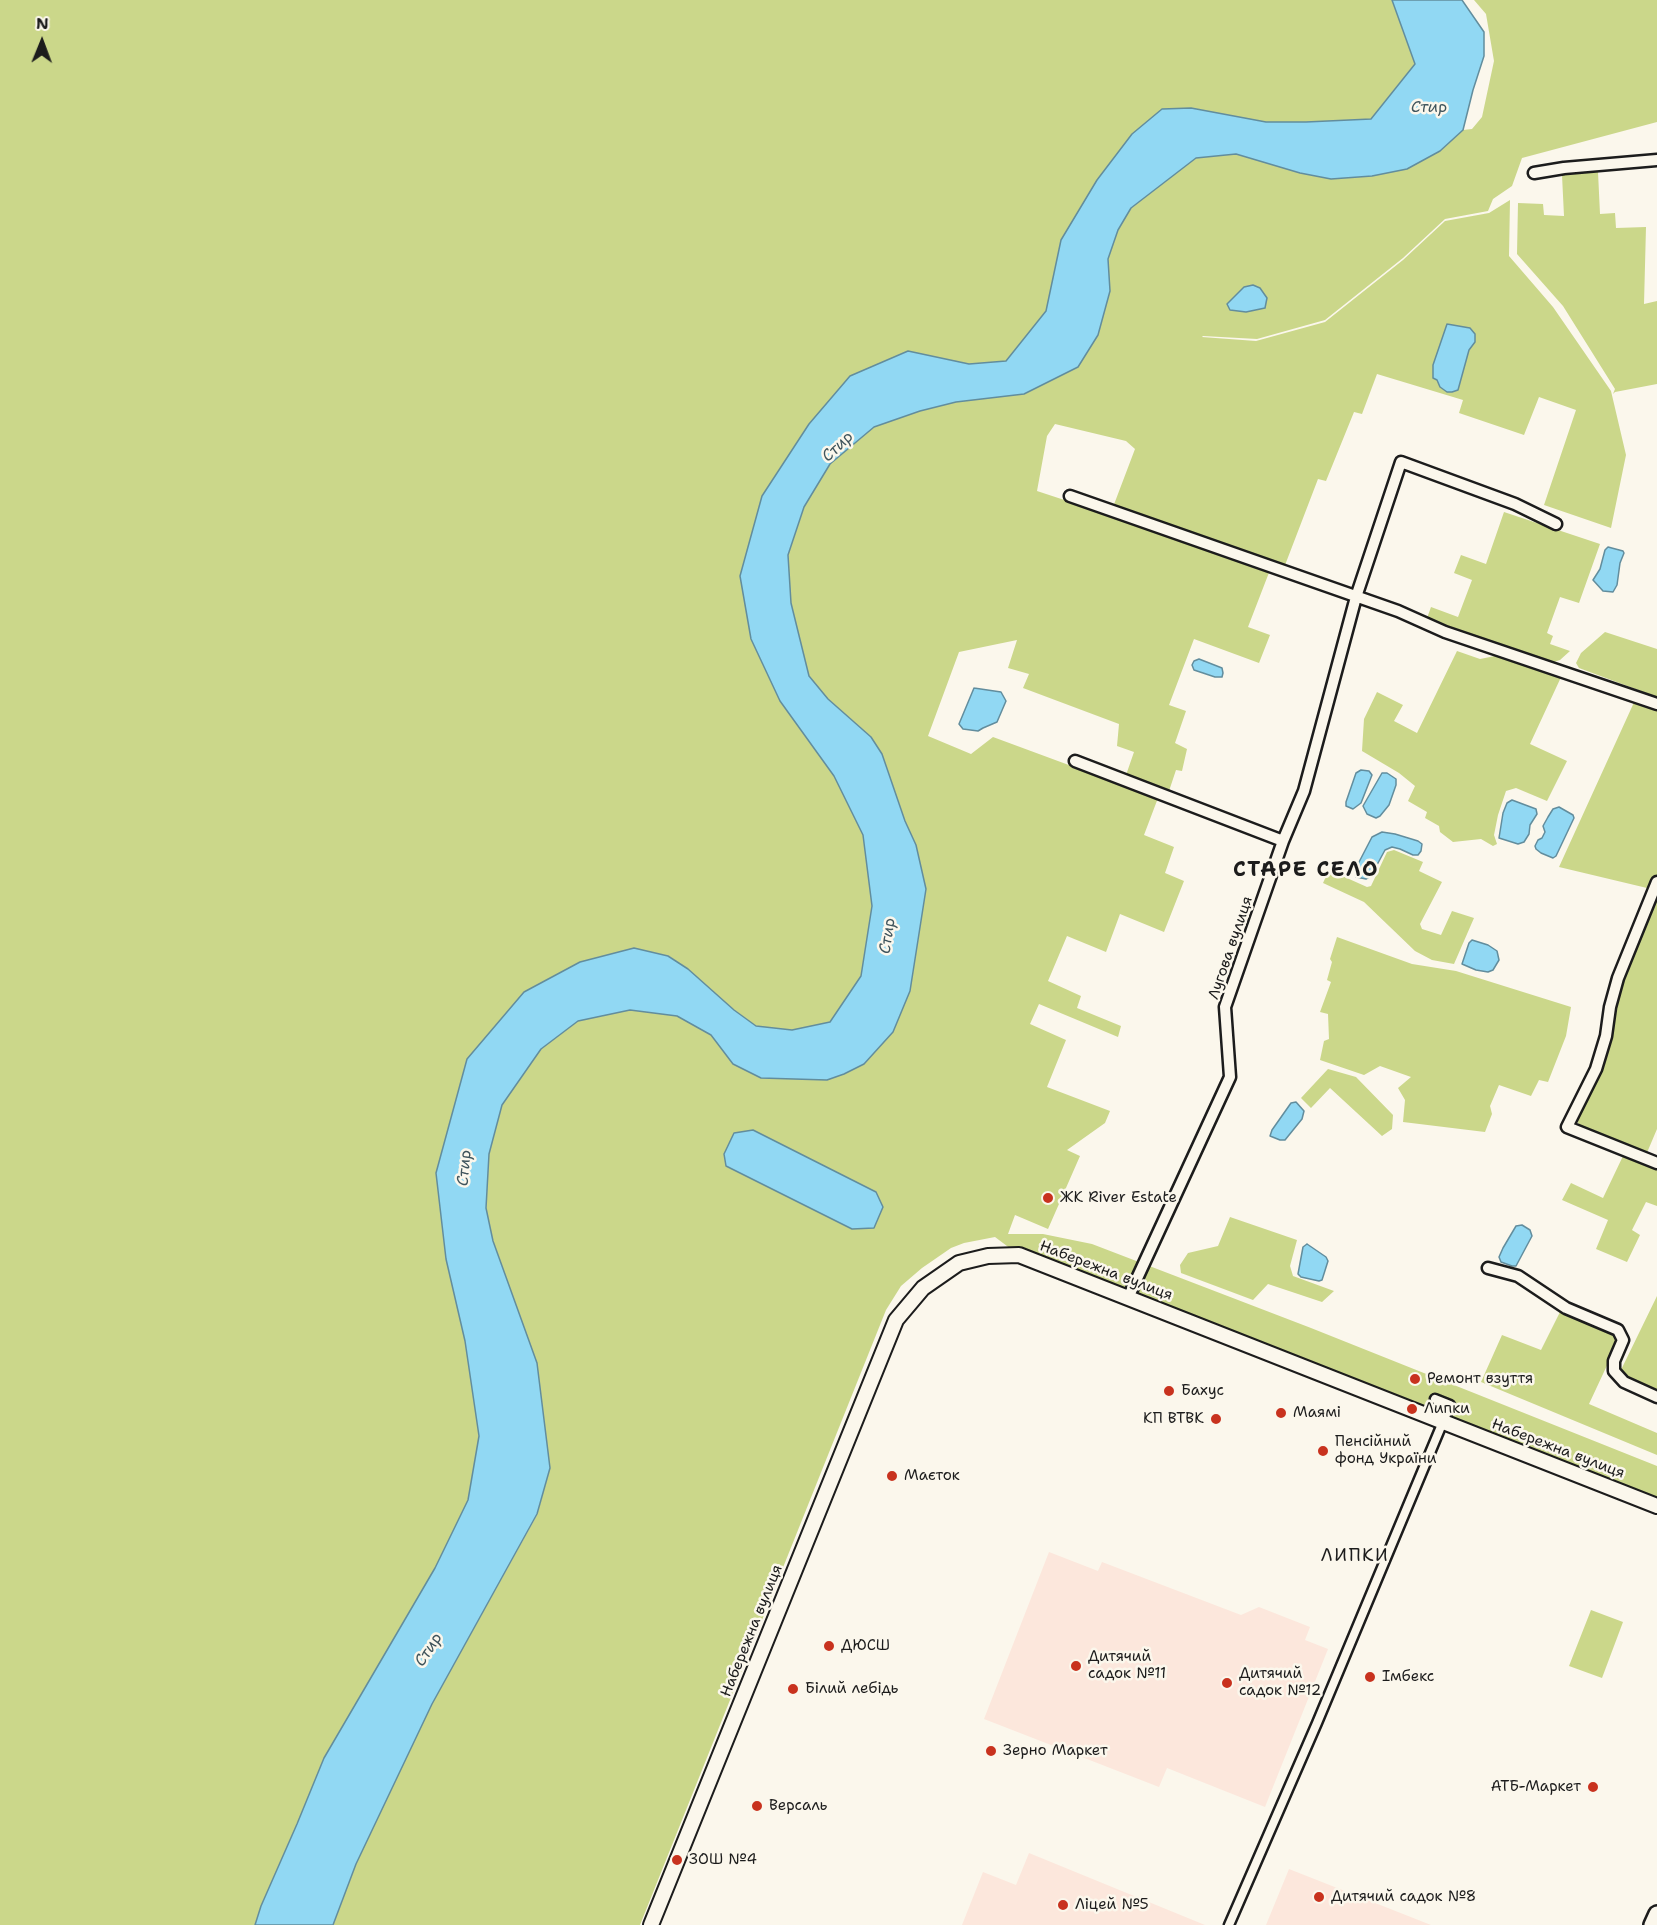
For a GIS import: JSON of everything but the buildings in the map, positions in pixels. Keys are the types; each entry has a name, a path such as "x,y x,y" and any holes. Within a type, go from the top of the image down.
{"main road":[{"path":"1652,1925 1657,1914"}],"street":[{"path":"1534,173 1564,168 1657,160"},
{"name":"Лугова вулиця","path":"1128,1298 1230,1077 1225,1007 1283,841 1304,791 1356,597 1401,462 1515,504 1556,524"},
{"path":"1070,496 1398,611 1445,632 1657,704"},
{"path":"1075,761 1283,841"},
{"path":"1657,882 1618,978 1606,1036 1596,1069 1567,1127 1657,1163"},
{"name":"Набережна вулиця","path":"651,1925 896,1320 923,1288 959,1263 988,1256 1019,1255 1657,1506"},
{"path":"1488,1268 1518,1276 1566,1308 1618,1330 1623,1340 1614,1361 1614,1371 1624,1382 1657,1396"},
{"path":"1229,1925 1317,1723 1450,1405 1435,1399"}],"shaded area":[{"path":"1049,1552 1098,1571 1102,1562 1241,1615 1259,1607 1310,1627 1305,1640 1328,1649 1265,1807 1167,1768 1159,1787 984,1719"},
{"name":"Ліцей №5","path":"1029,1853 1205,1925 962,1925 983,1872 1016,1885"},
{"name":"Дитячий садок №8","path":"1289,1869 1431,1925 1266,1925"}],"green space":[{"path":"0,0 1392,0 1415,64 1371,119 1266,122 1191,108 1162,109 1061,240 1046,311 1006,361 969,364 908,351 850,376 809,424 762,496 751,639 780,701 834,776 863,835 872,906 861,976 830,1022 792,1030 756,1026 669,956 634,948 467,1059 436,1173 446,1259 465,1341 479,1436 468,1500 435,1568 324,1758 255,1925 0,1925"},
{"path":"1474,0 1657,0 1657,122 1522,158 1512,186 1493,199 1488,211 1445,219 1403,258 1325,320 1257,339 1202,337 1256,341 1325,322 1403,260 1445,221 1489,213 1510,200 1509,256 1553,307 1611,391 1626,455 1611,528 1544,505 1576,410 1539,397 1524,435 1459,413 1463,400 1377,374 1362,414 1354,412 1326,481 1318,479 1282,573 1270,570 1248,627 1270,635 1259,663 1194,639 1169,705 1186,711 1175,743 1187,749 1182,771 1176,770 1169,791 1125,778 1134,752 1117,746 1119,724 1023,688 1029,674 1008,668 1017,640 959,652 928,736 971,754 993,737 1158,798 1144,835 1174,847 1165,873 1184,881 1164,932 1120,914 1106,952 1067,936 1048,981 1081,996 1077,1008 1121,1026 1118,1037 1039,1004 1030,1024 1066,1040 1047,1087 1110,1111 1105,1123 1067,1150 1080,1156 1048,1229 1015,1215 1008,1234 1043,1234 1092,1244 1311,1328 1657,1466 1657,1506 1019,1255 995,1237 964,1243 951,1248 901,1286 886,1310 640,1925 333,1925 356,1864 432,1704 537,1515 550,1468 509,1286 493,1241 486,1208 489,1154 502,1105 541,1049 578,1021 630,1010 677,1016 711,1035 733,1064 827,1080 864,1064 893,1032 916,845 905,821 882,754 871,737 828,699 809,676 791,603 788,555 804,507 830,464 874,427 920,411 956,402 1024,394 1078,367 1098,335 1109,291 1108,259 1118,230 1131,208 1196,158 1236,154 1300,173 1331,179 1372,176 1440,151 1463,130 1472,129 1482,117 1494,61 1486,14","holes":["1055,424 1126,441 1135,449 1110,515 1037,491 1047,436"]},
{"path":"1598,172 1600,214 1615,213 1616,228 1646,227 1644,304 1657,301 1657,384 1613,394 1615,389 1563,306 1517,254 1518,203 1543,204 1544,215 1564,216 1562,175"},
{"path":"1504,512 1600,544 1579,603 1560,597 1547,633 1553,636 1550,644 1570,651 1560,660 1551,663 1426,621 1431,607 1458,617 1472,580 1454,573 1461,555 1486,564"},
{"path":"1605,632 1657,649 1657,697 1579,668 1576,663 1581,653"},
{"path":"1457,651 1480,659 1495,656 1562,675 1530,744 1567,761 1547,801 1516,788 1506,791 1494,835 1497,844 1493,846 1481,839 1453,842 1440,832 1439,826 1425,818 1427,812 1408,801 1415,786 1399,773 1362,751 1364,719 1377,692 1403,705 1394,721 1417,733"},
{"path":"1636,698 1657,706 1657,875 1653,885 1647,888 1559,867"},
{"path":"1394,850 1423,862 1419,871 1442,882 1420,924 1422,929 1441,935 1452,911 1474,918 1454,964 1432,960 1415,951 1364,902 1323,883 1329,870 1367,887 1371,886 1387,852"},
{"path":"1657,897 1657,1129 1646,1155 1585,1131 1577,1121 1578,1113 1599,1073 1622,979"},
{"path":"1337,937 1412,964 1456,971 1571,1007 1566,1036 1548,1082 1539,1080 1531,1096 1499,1085 1490,1106 1492,1114 1485,1132 1403,1122 1405,1100 1398,1088 1411,1077 1380,1066 1364,1075 1320,1060 1324,1041 1329,1039 1328,1014 1320,1012 1331,982 1327,980 1332,962 1330,959"},
{"path":"1328,1069 1356,1077 1393,1115 1392,1129 1382,1136 1330,1088 1311,1108 1301,1098"},
{"path":"1623,1156 1657,1170 1657,1206 1646,1202 1632,1230 1640,1235 1627,1262 1596,1249 1608,1220 1562,1200 1571,1183 1603,1198"},
{"path":"1230,1217 1297,1240 1290,1266 1293,1276 1334,1291 1322,1302 1268,1284 1253,1300 1181,1273 1180,1265 1188,1253 1218,1246"},
{"path":"1657,1296 1657,1391 1631,1380 1620,1372"},
{"path":"1560,1312 1616,1337 1617,1344 1589,1404 1657,1433 1657,1455 1481,1382 1502,1335 1541,1350"},
{"path":"1591,1610 1623,1622 1602,1678 1569,1666"}],"water":[{"name":"Стир","path":"1392,0 1462,0 1484,32 1484,56 1463,130 1440,151 1407,169 1372,176 1331,179 1300,173 1236,154 1196,158 1131,208 1118,230 1108,259 1110,291 1098,335 1078,367 1024,394 956,402 920,411 874,427 830,464 804,507 788,555 791,603 809,676 828,699 871,737 882,754 905,821 916,845 926,889 910,991 893,1032 864,1064 827,1080 761,1078 733,1064 711,1035 677,1016 630,1010 578,1021 541,1049 502,1105 489,1154 486,1208 493,1241 537,1363 550,1468 537,1514 432,1704 356,1864 333,1925 255,1925 324,1758 435,1568 468,1500 479,1436 465,1341 446,1259 436,1173 467,1059 524,992 580,962 634,948 668,956 688,969 734,1010 756,1026 792,1030 830,1022 861,976 872,906 863,835 834,776 780,701 751,639 740,576 762,496 809,424 850,376 908,351 969,364 1006,361 1046,311 1061,240 1097,180 1132,134 1162,109 1191,108 1266,122 1371,119 1415,64"},
{"path":"1253,285 1260,288 1267,298 1265,308 1246,312 1230,310 1227,304 1244,287"},
{"path":"1447,324 1470,328 1475,334 1475,342 1469,350 1458,390 1452,392 1447,392 1440,387 1437,380 1433,378 1433,365"},
{"path":"1608,547 1624,553 1617,585 1613,592 1603,591 1593,580 1600,569"},
{"path":"1199,659 1222,668 1222,677 1194,670 1192,665"},
{"path":"974,688 1001,692 1006,701 997,722 978,731 963,729 959,724"},
{"path":"1361,770 1369,771 1372,775 1361,803 1353,809 1346,806 1346,802 1356,773"},
{"path":"1382,773 1387,773 1396,779 1396,785 1389,805 1376,818 1367,814 1363,806"},
{"path":"1512,800 1536,809 1537,814 1524,842 1518,844 1499,838 1503,813 1507,803"},
{"path":"1559,807 1573,815 1574,818 1553,858 1541,853 1535,846 1545,832 1543,826 1548,817 1553,809"},
{"path":"1382,832 1418,841 1422,844 1421,851 1418,855 1413,855 1392,847 1385,850 1371,876 1366,879 1356,877 1358,864 1372,837"},
{"path":"1472,940 1488,945 1497,951 1499,960 1493,970 1488,972 1476,970 1462,964"},
{"path":"1296,1102 1304,1111 1302,1119 1285,1140 1270,1136 1291,1103"},
{"path":"753,1130 876,1192 883,1207 874,1228 852,1229 726,1166 724,1154 734,1133"},
{"path":"1522,1225 1530,1230 1532,1236 1516,1266 1501,1262 1499,1257 1503,1248 1516,1226"},
{"path":"1307,1244 1326,1257 1328,1261 1322,1280 1301,1277 1298,1274 1303,1247"}],"place":[{"name":"ЖК River Estate","path":"1048,1198"},
{"name":"Ремонт взуття","path":"1415,1379"},
{"name":"Бахус","path":"1169,1391"},
{"name":"Липки","path":"1412,1409"},
{"name":"Маямі","path":"1281,1413"},
{"name":"КП ВТВК","path":"1216,1419"},
{"name":"Пенсійний фонд України","path":"1323,1451"},
{"name":"Маєток","path":"892,1476"},
{"name":"ДЮСШ","path":"829,1646"},
{"name":"Дитячий садок №11","path":"1076,1666"},
{"name":"Імбекс","path":"1370,1677"},
{"name":"Дитячий садок №12","path":"1227,1683"},
{"name":"Білий лебідь","path":"793,1689"},
{"name":"Зерно Маркет","path":"991,1751"},
{"name":"АТБ-Маркет","path":"1593,1787"},
{"name":"Версаль","path":"757,1806"},
{"name":"ЗОШ №4","path":"677,1860"},
{"name":"Дитячий садок №8","path":"1319,1897"},
{"name":"Ліцей №5","path":"1063,1905"}],"district":[{"name":"СТАРЕ СЕЛО","path":"1306,871"},
{"name":"ЛИПКИ","path":"1355,1556"}]}
